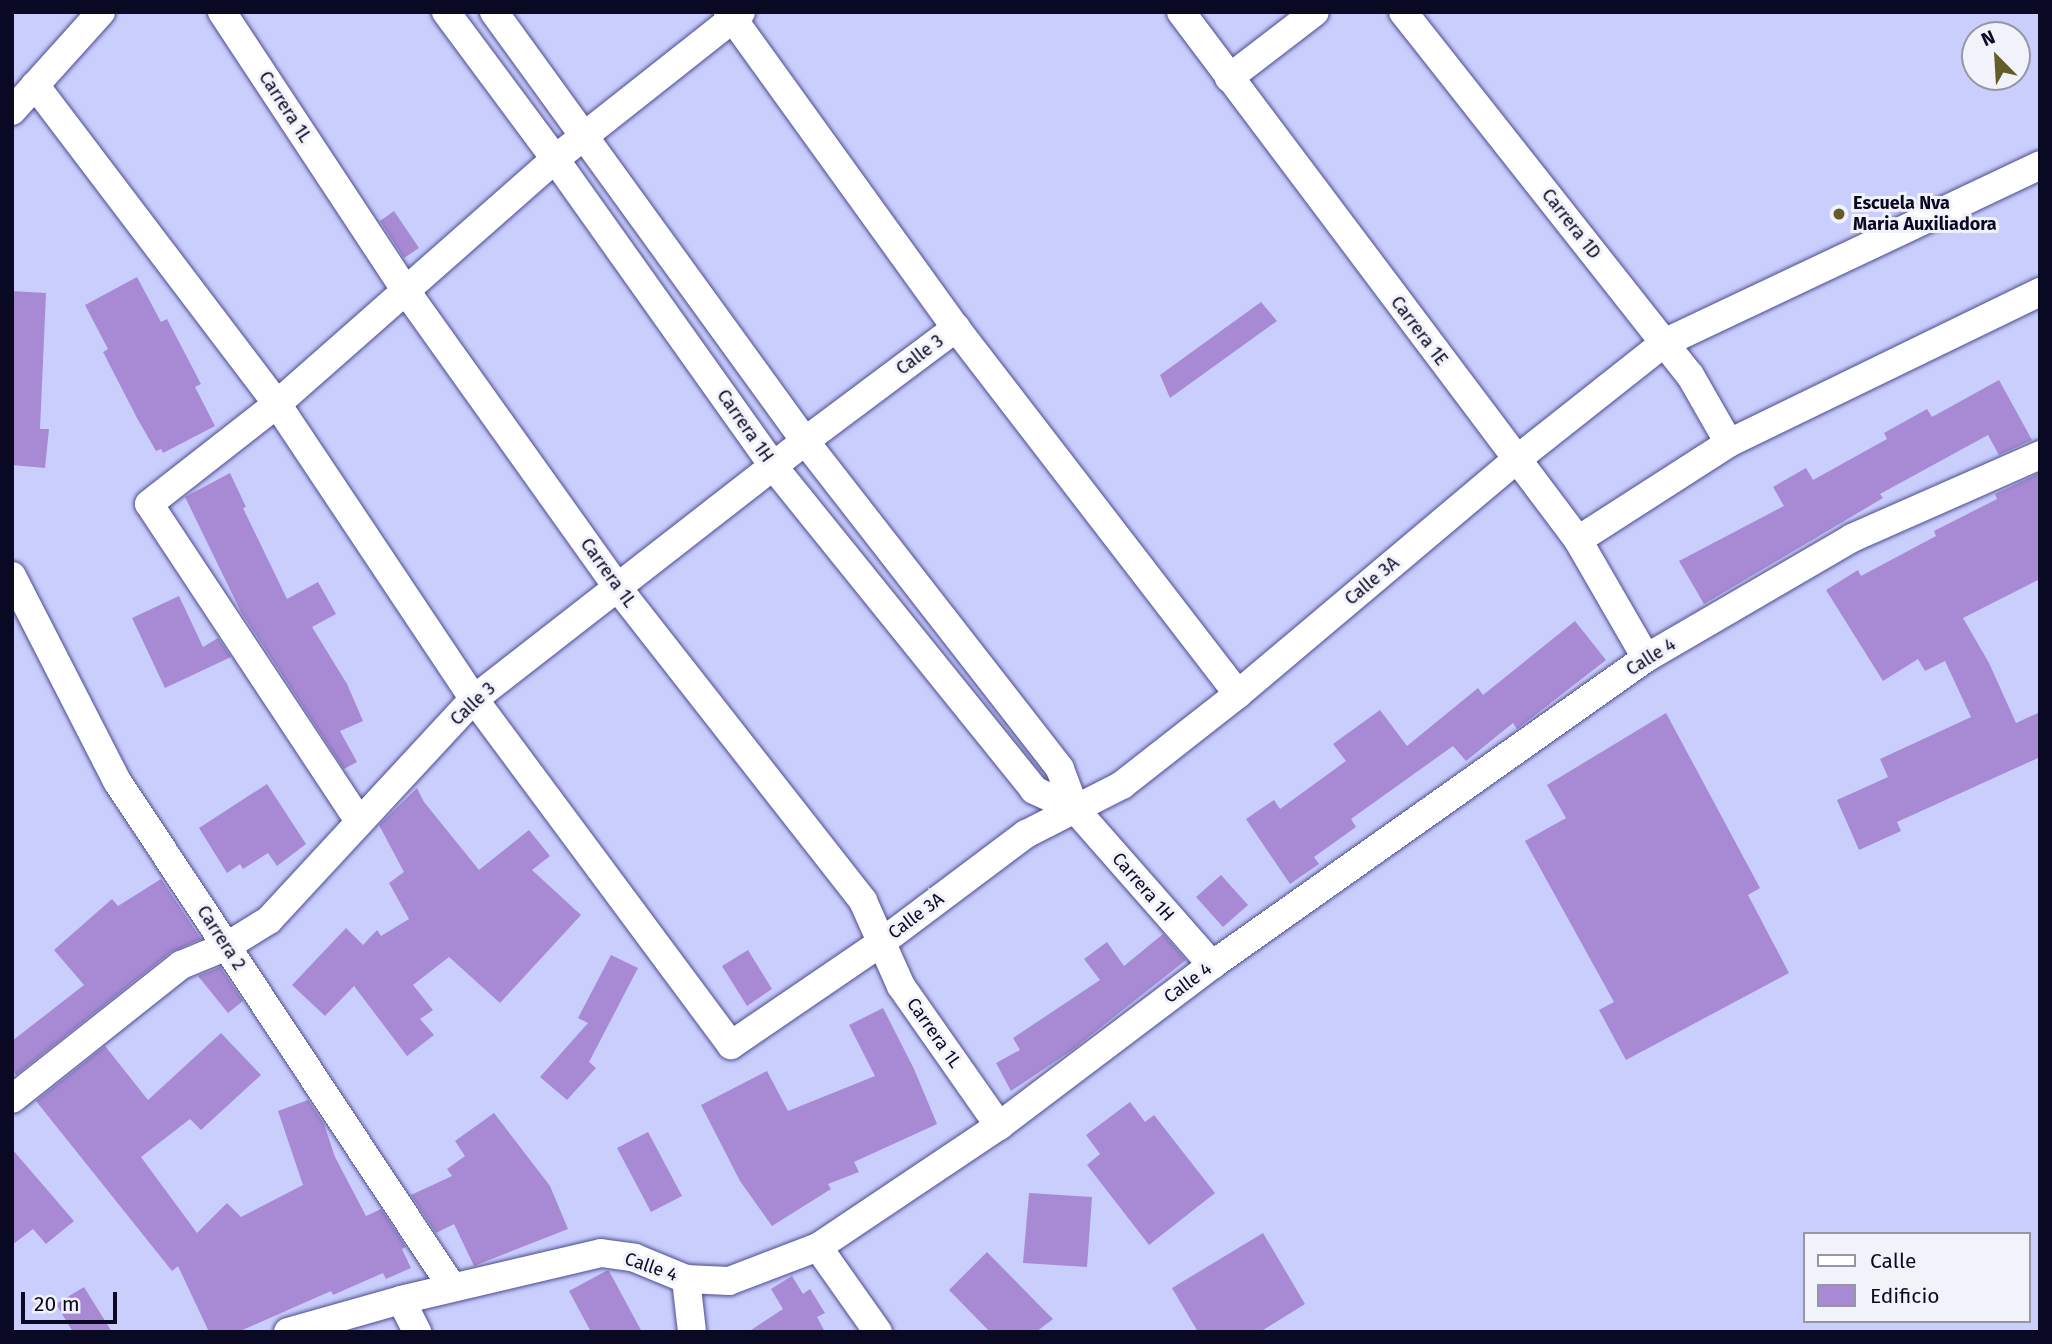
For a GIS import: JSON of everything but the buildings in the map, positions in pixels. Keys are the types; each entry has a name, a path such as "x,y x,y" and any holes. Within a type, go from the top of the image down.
{"street":[{"path":"12,111 101,12"},
{"name":"Carrera 1L","path":"222,12 406,291 617,587 863,901 901,986 999,1126"},
{"name":"Carrera 1H","path":"446,12 555,159 773,466 1034,790 1075,809"},
{"name":"Carrera 1H","path":"494,12 804,441 1060,769 1075,809 1212,965"},
{"name":"Carrera 1E","path":"1181,12 1578,540 1646,658"},
{"path":"1229,78 1315,12"},
{"name":"Carrera 1D","path":"1403,12 1690,375 1730,443"},
{"path":"359,821 149,504 277,404 555,159 734,15 956,328 1238,694"},
{"path":"35,85 277,404 474,699"},
{"name":"Calle 3A","path":"474,699 731,1045 881,942 1026,834 1122,785 1238,694 1517,460 1664,343 2040,165"},
{"path":"1578,540 1730,443 2040,292"},
{"name":"Calle 3","path":"12,1099 181,965 227,946 269,920 474,699 804,441 956,328"},
{"name":"Calle 4","path":"288,1332 452,1287 601,1253 635,1258 686,1279 729,1282 818,1247 999,1126 1212,965 1646,658 1852,538 2040,455"},
{"name":"Carrera 2","path":"12,576 117,781 452,1287"},
{"path":"818,1247 878,1332"},
{"path":"686,1279 692,1332"},
{"path":"401,1300 416,1332"}],"place":[{"name":"Escuela Nva Maria Auxiliadora","path":"1839,214"}]}
